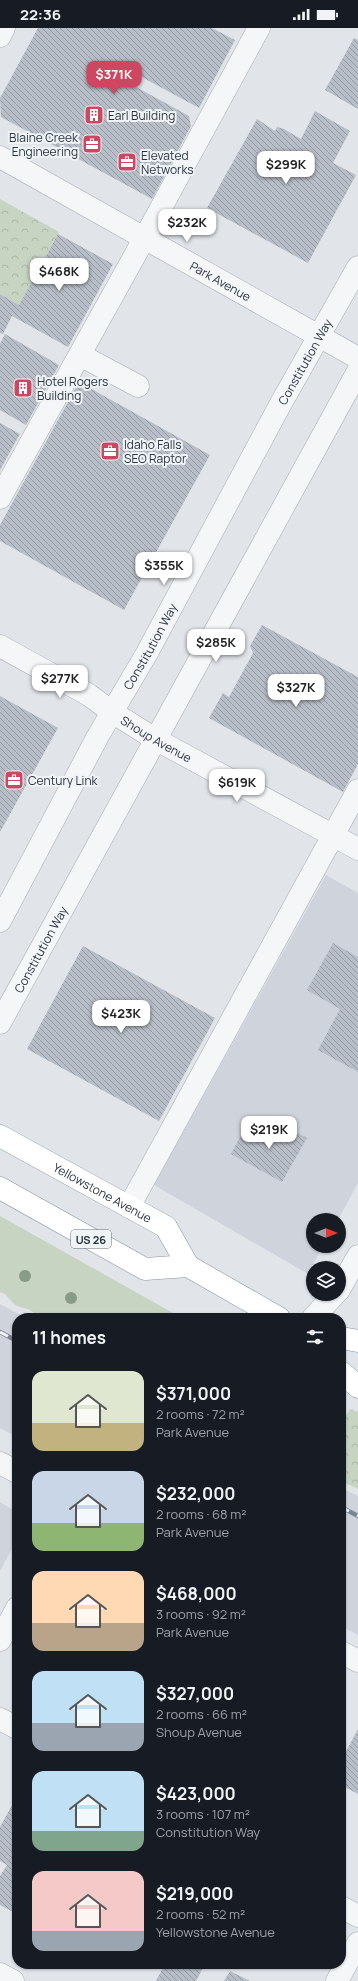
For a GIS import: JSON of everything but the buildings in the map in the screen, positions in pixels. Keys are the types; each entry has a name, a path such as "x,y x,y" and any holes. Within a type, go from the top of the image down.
{"highway":[{"name":"Yellowstone Avenue","path":"0,1136 166,1227 188,1266"},
{"name":"US 26","path":"0,1188 145,1269 188,1266"},
{"path":"188,1266 270,1313"},
{"path":"346,1339 358,1340"},
{"path":"346,1376 358,1387"}],"street":[{"path":"0,36 4,28"},
{"path":"0,498 259,28"},
{"name":"Park Avenue","path":"0,157 144,239 320,335 358,358"},
{"name":"Constitution Way","path":"0,921 112,712 147,653 280,405 358,267"},
{"path":"80,354 138,386"},
{"name":"Constitution Way","path":"0,1023 358,372"},
{"name":"Shoup Avenue","path":"0,646 89,695 112,712 155,739 358,849"},
{"path":"129,1207 358,790"},
{"path":"346,1277 358,1256"},
{"path":"318,1313 329,1301"},
{"path":"0,1463 12,1469"},
{"path":"0,1640 12,1617"},
{"path":"346,1655 358,1661"},
{"path":"0,1719 12,1725"},
{"path":"346,1910 358,1916"},
{"path":"346,1965 358,1943"},
{"path":"337,1981 344,1969"},
{"path":"0,1974 13,1981"}],"shaded area":[{"path":"326,875 358,893 358,1183 342,1213 306,1213 306,1253 319,1253 315,1261 306,1261 306,1273 154,1185"},
{"path":"0,1304 17,1313 12,1313 12,1434 0,1428"},
{"path":"346,1490 358,1496 358,1635 346,1629"},
{"path":"0,1502 12,1509 12,1549 0,1571"}],"green space":[{"path":"0,199 59,232 19,305 0,294"},
{"path":"0,1216 173,1313 34,1313 15,1305 5,1294 0,1292"},
{"path":"350,1409 358,1412 358,1489 346,1483 347,1414"}],"railway":[{"path":"0,1332 12,1338"},
{"path":"346,1510 358,1516"}],"place":[{"name":"Earl Building","path":"94,115"},
{"name":"Blaine Creek Engineering","path":"92,144"},
{"name":"Elevated Networks","path":"127,162"},
{"name":"Hotel Rogers Building","path":"23,388"},
{"name":"Idaho Falls SEO Raptor","path":"110,451"},
{"name":"Century Link","path":"14,780"}]}
